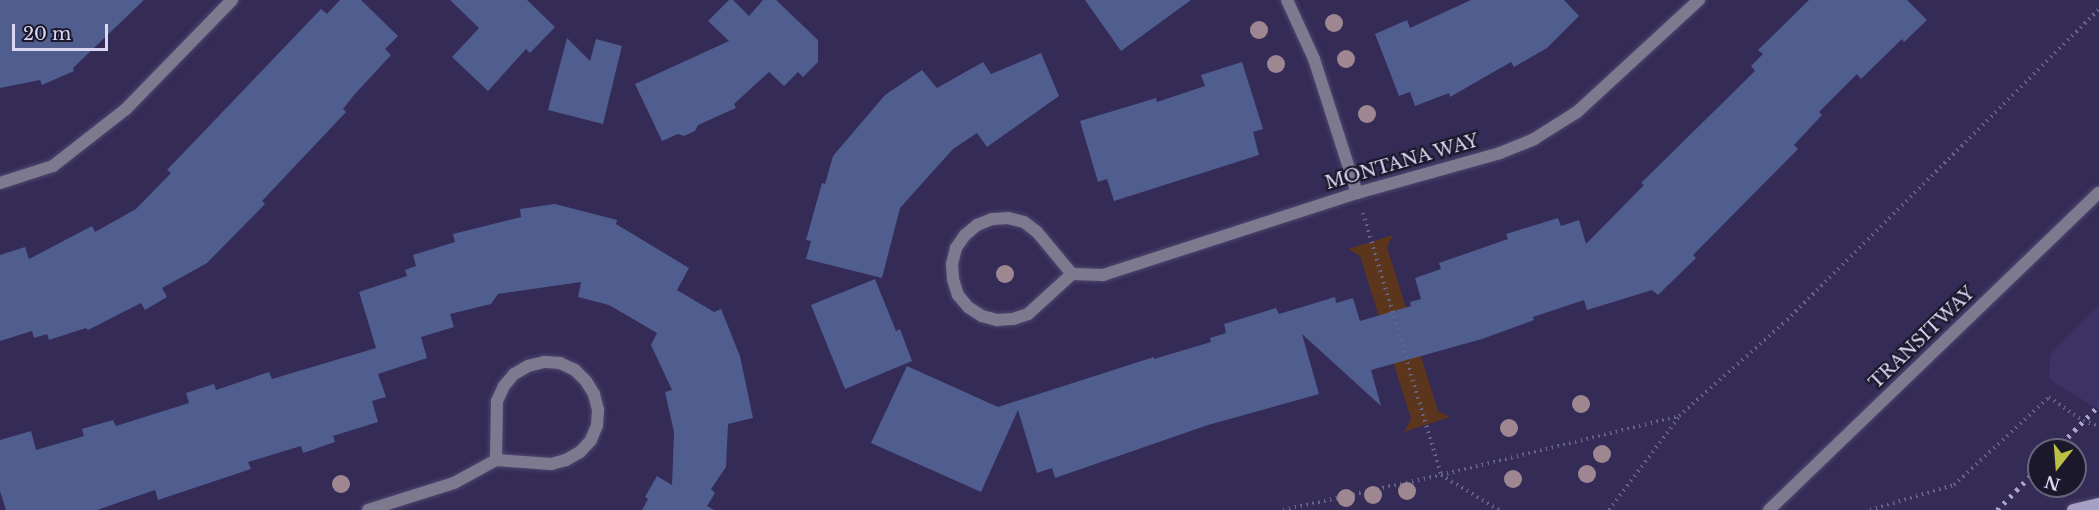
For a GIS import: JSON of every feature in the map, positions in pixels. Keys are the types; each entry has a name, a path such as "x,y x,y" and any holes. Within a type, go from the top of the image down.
{"main road":[{"path":"2073,510 2099,504"}],"street":[{"path":"0,183 53,166 126,109 232,0"},
{"path":"1287,0 1314,59 1357,193"},
{"name":"MONTANA WAY","path":"1072,274 1103,275 1357,193 1500,153 1534,139 1577,112 1699,0"},
{"name":"TRANSITWAY","path":"1769,510 2099,192"},
{"path":"1008,218 1024,222 1037,232 1072,274 1028,314 1013,319 997,320 982,316 968,307 958,295 952,279 952,264 956,248 965,235 977,225 992,219 1008,218"},
{"path":"368,510 454,483 496,459 551,464 566,460 580,452 591,440 597,425 598,410 594,394 586,381 574,370 560,363 544,362 528,366 514,374 504,386 497,400 496,459"}],"path":[{"path":"1609,510 1679,416 1787,320 2099,9"},
{"path":"1357,193 1441,475 1499,510"},
{"path":"1870,510 1954,485 2049,397 2084,421 2099,426"},
{"path":"1283,510 1441,475 1679,416"}],"shaded area":[{"path":"1393,235 1387,247 1438,411 1450,417 1404,432 1411,419 1360,256 1348,249"},
{"path":"2099,306 2099,410 2049,379 2050,355"}],"building":[{"path":"0,0 144,0 73,68 74,71 42,85 40,80 0,88"},
{"path":"340,0 361,0 398,36 385,49 391,55 354,95 343,109 346,112 262,201 265,204 207,263 162,288 167,297 145,310 141,303 88,330 86,328 49,340 47,334 34,338 32,331 0,341 0,255 25,247 29,259 92,226 95,232 136,209 171,173 167,170 321,9 327,14"},
{"path":"450,0 527,0 555,27 530,53 526,49 488,91 452,57 479,28"},
{"path":"729,0 733,0 749,16 763,0 776,0 818,40 818,62 803,77 798,72 784,86 769,72 734,104 736,108 698,125 695,131 684,136 678,134 662,141 635,84 729,41 708,21"},
{"path":"1085,0 1191,0 1121,51"},
{"path":"1471,0 1564,0 1579,16 1547,48 1514,67 1511,62 1450,97 1449,93 1415,106 1410,92 1399,96 1375,34 1407,20 1410,28"},
{"path":"1809,0 1907,0 1927,20 1904,42 1902,39 1861,79 1857,74 1819,112 1822,115 1794,145 1798,149 1693,255 1696,258 1658,295 1652,290 1587,310 1584,300 1533,317 1534,320 1482,339 1371,370 1381,406 1302,334 1319,394 1208,425 1055,478 1052,468 1037,473 1018,410 981,492 871,443 907,366 998,407 1154,357 1154,359 1211,342 1210,338 1226,333 1224,324 1276,308 1279,314 1335,297 1336,303 1353,298 1360,321 1411,306 1410,302 1421,299 1415,278 1441,269 1439,263 1508,239 1506,234 1558,218 1561,226 1579,220 1586,244 1644,185 1641,183 1755,71 1751,66 1763,54 1758,50"},
{"path":"567,38 590,61 596,39 622,46 603,124 548,110"},
{"path":"1041,53 1059,96 987,147 977,133 953,149 900,208 882,278 806,259 811,241 806,240 822,183 825,184 833,156 885,95 922,70 937,88 983,62 991,74"},
{"path":"1242,62 1263,129 1253,132 1259,155 1114,201 1107,179 1098,182 1080,121 1156,98 1157,102 1205,86 1201,75"},
{"path":"555,204 617,220 616,224 689,268 677,290 714,312 721,309 740,356 753,418 728,424 726,467 711,489 715,493 707,506 714,510 642,510 648,499 645,497 657,476 672,485 674,432 665,392 672,390 651,345 657,333 609,305 578,297 581,282 498,294 491,304 450,314 454,327 421,337 427,358 378,374 386,397 372,401 378,422 333,436 335,442 303,453 301,446 248,462 251,469 158,500 155,490 97,510 6,510 0,491 0,440 31,431 36,450 84,436 82,429 113,420 116,426 189,403 186,393 214,384 216,390 269,372 272,379 376,348 359,292 407,276 405,270 416,266 413,255 455,242 453,234 521,217 520,209"},
{"path":"875,279 896,331 900,329 912,361 845,389 811,305"}],"railway":[{"path":"2067,438 2099,405"},
{"path":"1997,510 2027,479"}]}
